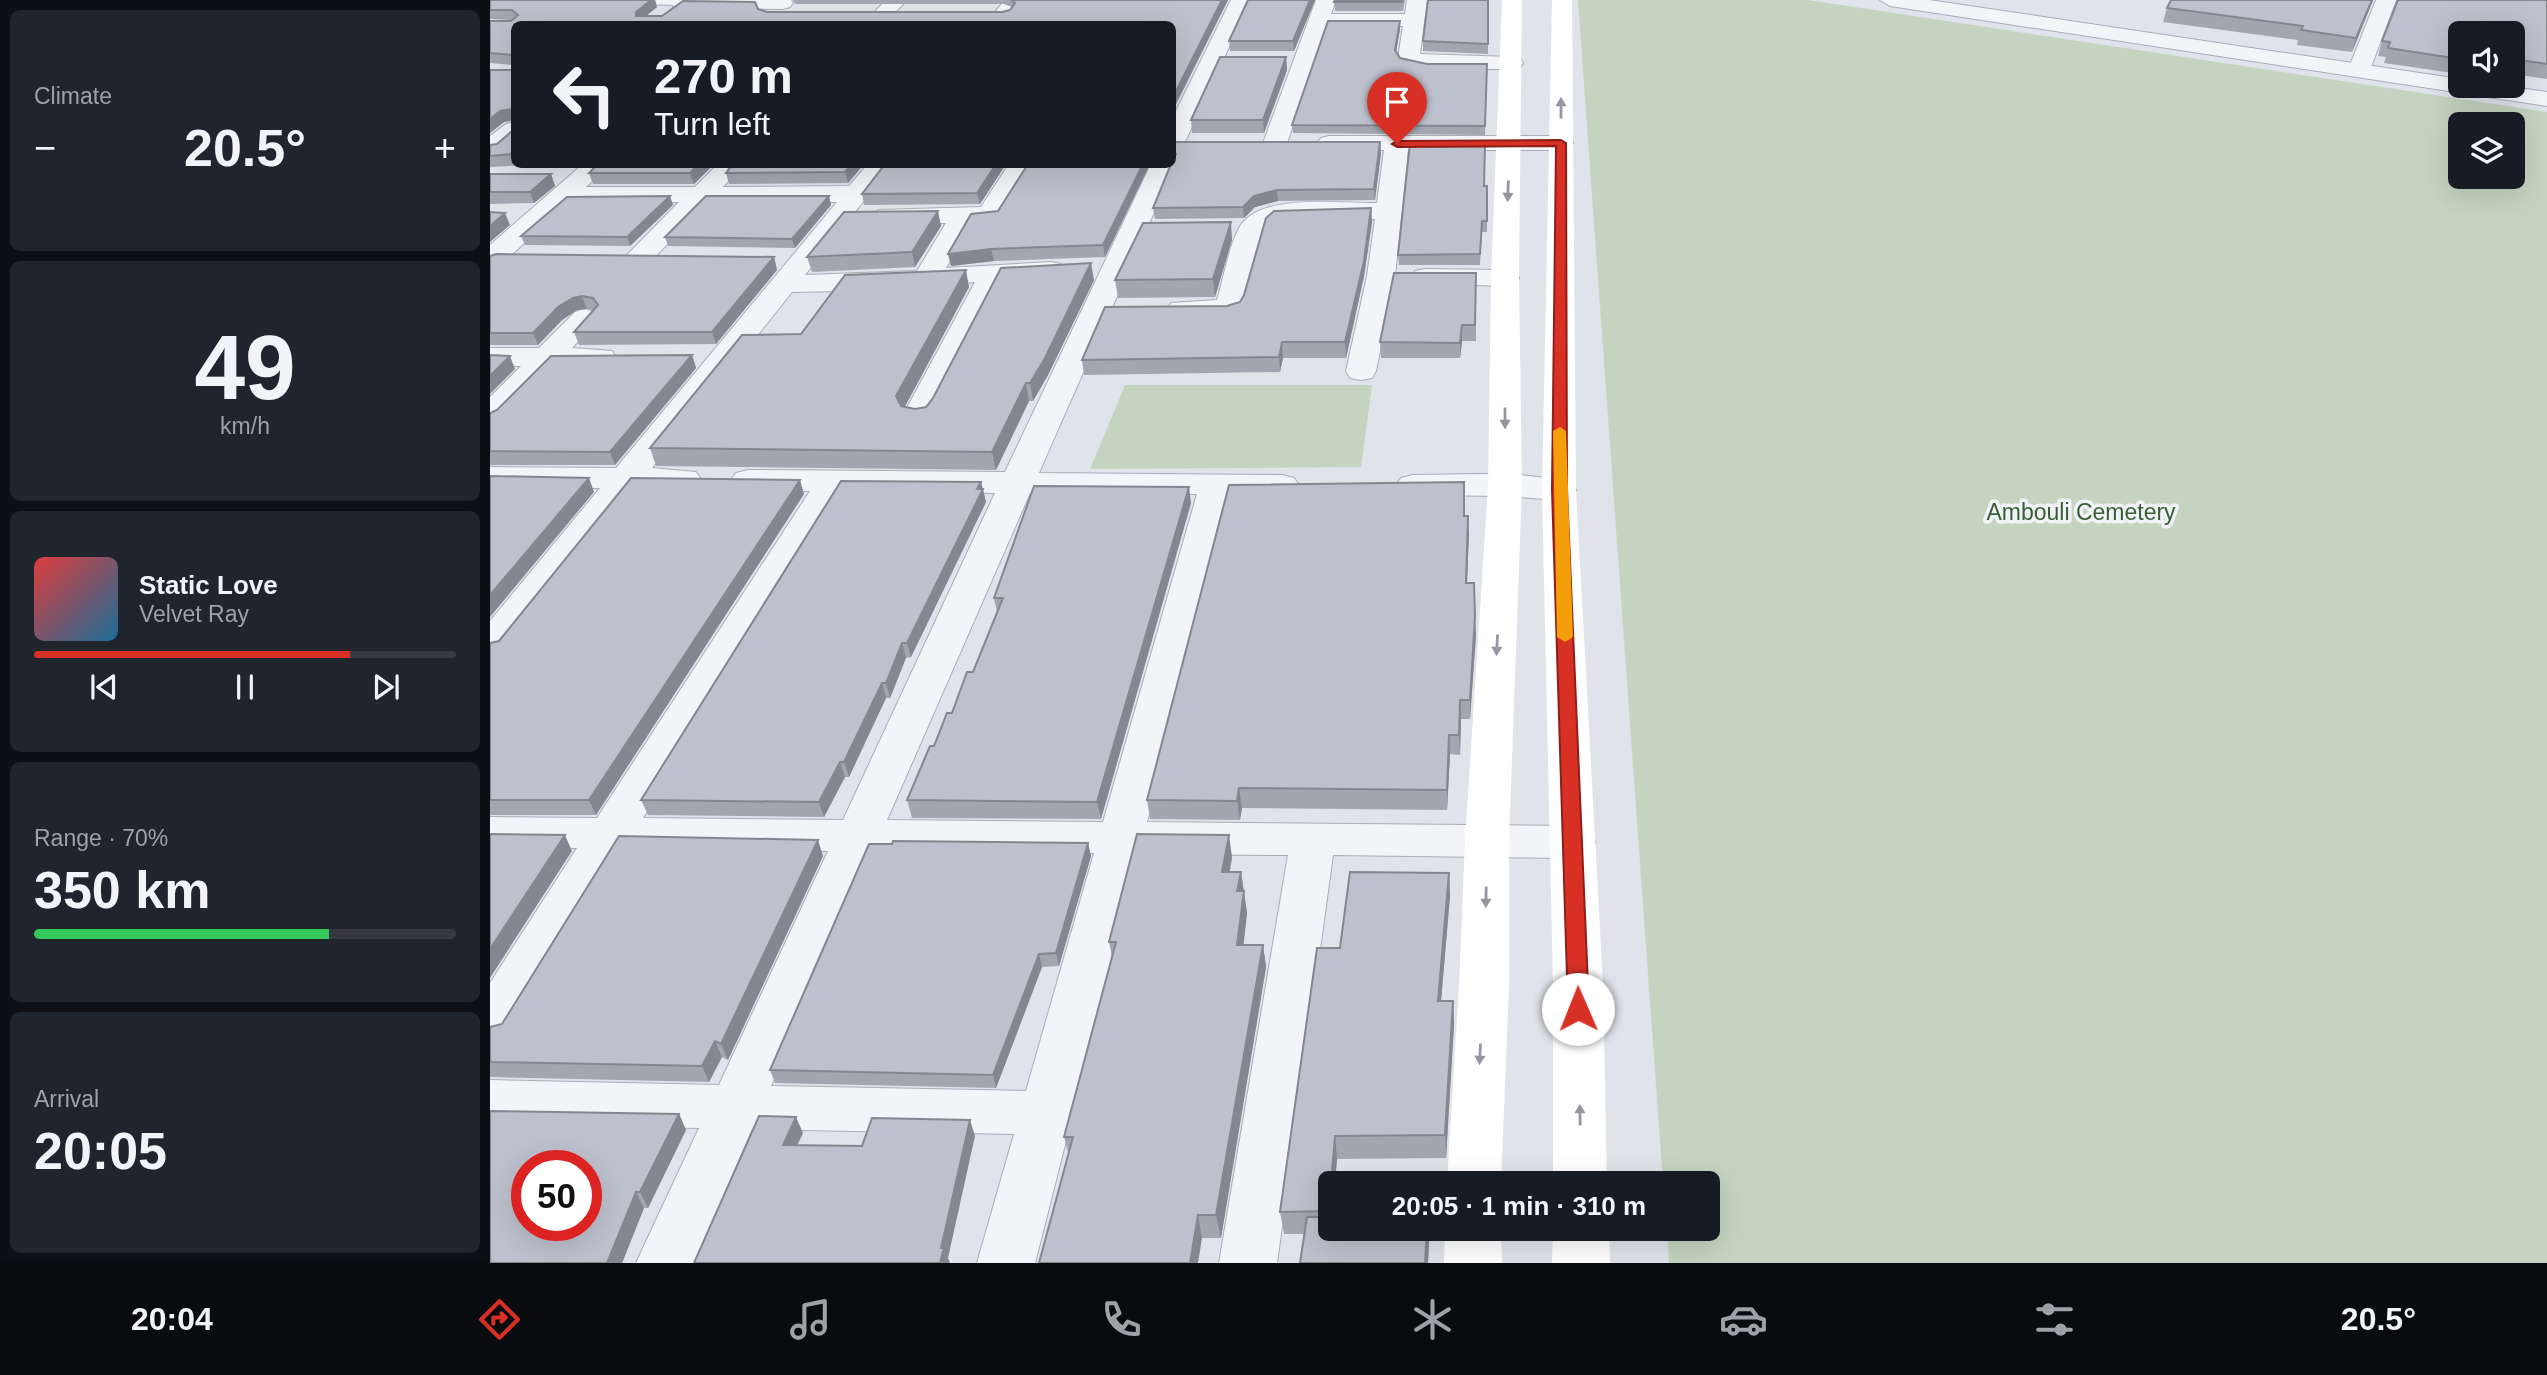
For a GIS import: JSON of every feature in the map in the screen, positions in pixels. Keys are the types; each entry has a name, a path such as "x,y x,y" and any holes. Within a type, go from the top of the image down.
{"main road":[{"path":"1475,1171 1484,986 1487,841 1505,486 1505,278 1512,9 1562,9 1559,490 1578,984 1580,1171"},
{"path":"1473,1263 1474,1241"},
{"path":"1581,1241 1581,1263"}],"street":[{"path":"1176,136 1241,0"},
{"path":"1275,143 1326,0"},
{"path":"1890,0 2547,99"},
{"path":"2359,70 2386,0"},
{"path":"655,21 682,1 778,11"},
{"path":"1317,20 1417,10 1409,58 1416,61 1512,63"},
{"path":"978,13 1005,13"},
{"path":"1211,60 1237,60"},
{"path":"1277,61 1303,61"},
{"path":"1176,143 1199,143"},
{"path":"1250,143 1561,143"},
{"path":"1361,371 1381,276 1397,144"},
{"path":"681,257 627,256 702,194 728,168"},
{"path":"496,631 725,356 789,267 848,205 878,168"},
{"path":"563,195 702,194 963,216 989,215 1018,168"},
{"path":"789,267 926,279 993,272 1094,269 1147,230 1162,168"},
{"path":"545,176 592,170"},
{"path":"491,257 592,170"},
{"path":"1122,310 1229,309 1239,229 1265,216 1278,212 1389,211"},
{"path":"503,214 542,214"},
{"path":"926,279 963,216"},
{"path":"491,257 534,256"},
{"path":"1094,269 1122,310"},
{"path":"919,415 993,272"},
{"path":"1381,276 1505,278"},
{"path":"665,1263 1017,483 1122,310"},
{"path":"490,415 585,318"},
{"path":"684,356 725,356"},
{"path":"490,357 629,357"},
{"path":"490,477 1307,485"},
{"path":"490,1024 833,481"},
{"path":"1386,485 1505,486 1559,490"},
{"path":"1006,1263 1216,486"},
{"path":"490,832 1573,842"},
{"path":"1248,1263 1312,839"},
{"path":"490,1102 1047,1113"}],"lane":[{"path":"600,0 682,1"}],"green space":[{"name":"Ambouli Cemetery","path":"1578,0 1808,0 2547,112 2547,1263 1669,1263 1668,1241 1720,1241 1720,1171 1662,1171"},
{"path":"1125,385 1372,385 1361,467 1090,469"}],"building":[{"path":"490,0 651,0 636,12 636,16 662,16 683,1 755,2 758,9 767,12 1002,12 1010,10 1015,3 1012,0 1222,0 1176,91 1176,21 511,21 518,15 512,10 490,10"},
{"path":"1248,0 1310,0 1293,41 1229,41"},
{"path":"1335,0 1403,0 1334,2"},
{"path":"1428,0 1488,0 1488,44 1423,41"},
{"path":"2171,0 2372,0 2356,38 2301,30 2303,26 2167,8"},
{"path":"2398,0 2547,0 2547,64 2525,61 2525,21 2448,21 2448,57 2388,48 2390,42 2382,41"},
{"path":"490,21 511,21 511,55 490,53"},
{"path":"1328,21 1400,21 1395,50 1400,58 1427,64 1487,64 1485,126 1292,125"},
{"path":"1220,57 1286,57 1263,120 1191,120"},
{"path":"490,70 511,70 511,109 500,111 490,119"},
{"path":"511,132 511,154 490,156 490,145 497,144"},
{"path":"1176,142 1380,142 1374,189 1277,190 1254,196 1243,207 1153,208 1169,168 1176,168"},
{"path":"1410,143 1485,143 1484,186 1487,186 1487,221 1482,221 1480,254 1398,255"},
{"path":"594,168 695,168 690,173 589,173"},
{"path":"730,168 848,168 845,172 726,173"},
{"path":"882,168 993,168 977,193 862,194"},
{"path":"1025,168 1141,168 1103,245 991,249 948,254 971,214 998,211"},
{"path":"490,174 551,174 530,192 490,192"},
{"path":"670,196 627,237 521,236 567,197"},
{"path":"706,196 829,196 792,239 665,237"},
{"path":"1371,208 1364,261 1345,342 1282,342 1279,357 1082,360 1105,307 1227,306 1240,302 1266,218 1274,211"},
{"path":"938,211 912,252 807,257 844,212"},
{"path":"490,212 505,213 490,226"},
{"path":"1231,222 1213,279 1115,280 1143,223"},
{"path":"490,256 774,257 712,332 574,332 598,305 593,298 582,296 558,307 533,333 490,333"},
{"path":"1091,263 1045,358 1030,383 1026,383 992,452 650,448 742,335 801,334 845,275 966,270 896,396 901,406 915,409 926,407 933,398 1001,268"},
{"path":"1394,273 1476,273 1475,325 1462,325 1460,343 1380,342"},
{"path":"490,355 510,356 490,376"},
{"path":"692,355 610,452 490,451 490,413 497,410 551,356"},
{"path":"490,476 589,478 490,595"},
{"path":"631,478 800,480 589,800 490,800 490,643 499,641"},
{"path":"841,481 981,482 977,489 983,489 907,643 902,643 886,683 882,683 844,762 840,762 819,802 641,800"},
{"path":"1464,482 1464,516 1468,516 1466,583 1474,583 1475,616 1470,700 1460,700 1459,735 1449,735 1447,790 1239,788 1237,801 1147,800 1229,485"},
{"path":"1034,486 1189,487 1097,802 907,800 947,713 952,713 967,672 973,672 1003,598 994,598"},
{"path":"490,834 565,835 490,949"},
{"path":"1137,834 1229,835 1222,872 1241,872 1237,891 1244,891 1237,945 1263,945 1216,1215 1198,1215 1190,1263 1039,1263 1073,1137 1064,1137 1116,942 1109,942"},
{"path":"619,836 818,840 721,1044 715,1041 702,1066 490,1062 490,1027 502,1024"},
{"path":"893,841 1088,843 1056,953 1039,954 993,1075 770,1070 869,844 892,844"},
{"path":"1350,872 1449,873 1438,1001 1453,1001 1445,1135 1335,1136 1332,1171 1318,1171 1318,1211 1280,1212 1317,948 1340,948"},
{"path":"490,1111 679,1114 640,1192 636,1192 607,1263 490,1263"},
{"path":"759,1116 796,1117 783,1145 862,1146 872,1118 970,1120 941,1248 944,1248 940,1263 694,1263"},
{"path":"1307,1217 1318,1217 1318,1241 1426,1241 1425,1263 1300,1263"}],"slow traffic":[{"path":"1560,431 1559,490 1565,637"}],"route":[{"path":"1397,144 1561,143 1559,490 1578,1009"}]}
